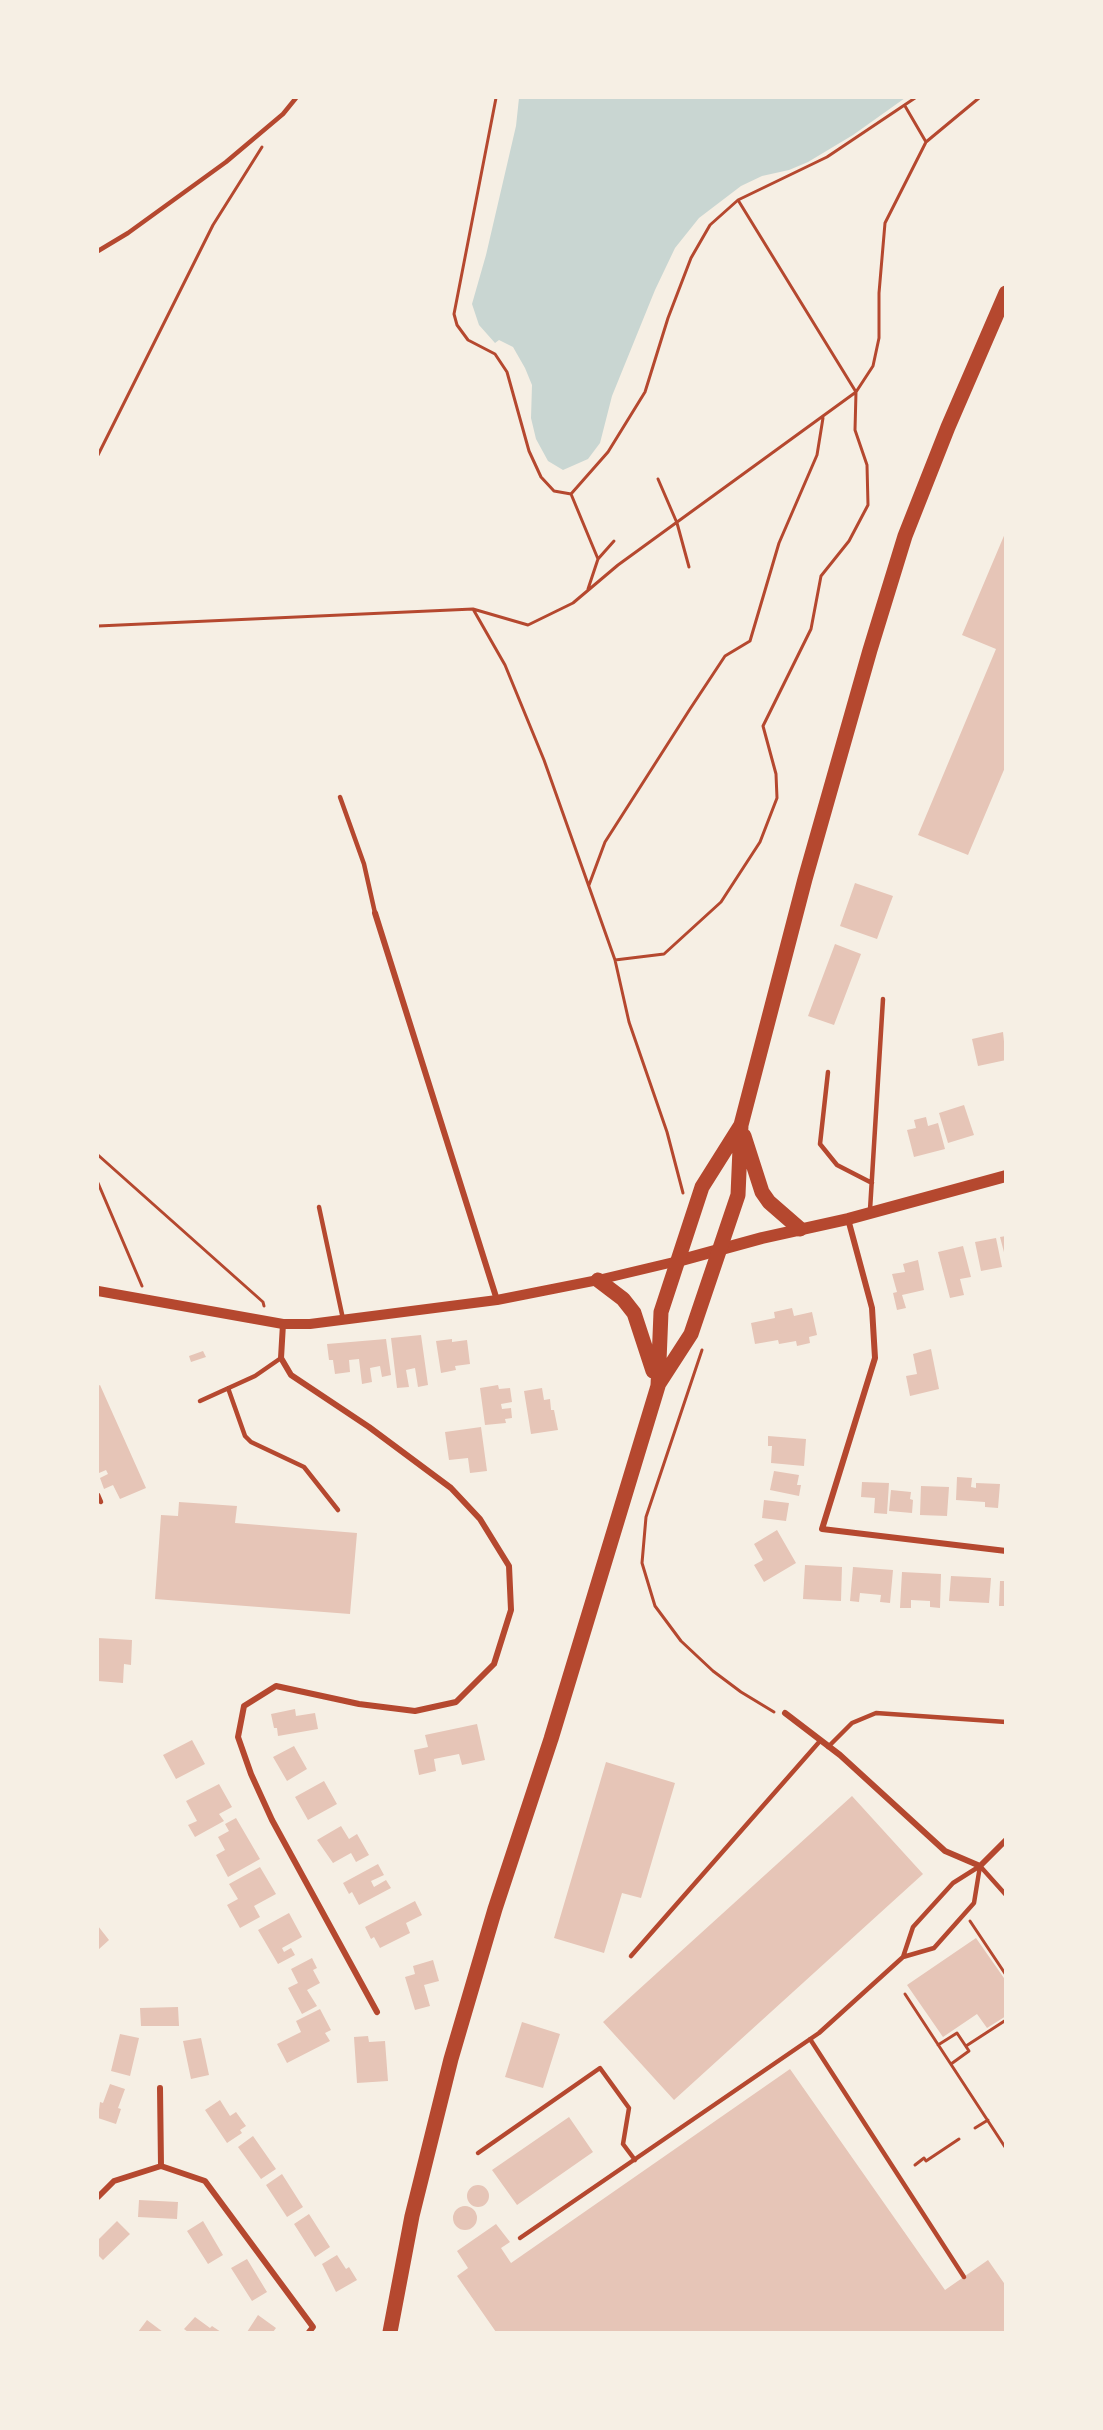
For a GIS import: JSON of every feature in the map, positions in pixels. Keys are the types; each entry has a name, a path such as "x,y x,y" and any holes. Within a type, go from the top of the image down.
{"highway":[{"path":"390,2332 412,2216 451,2059 491,1921 551,1739 658,1386 691,1334 738,1195 741,1125 805,879 870,650 905,536 1005,293"},
{"path":"658,1386 659,1321 678,1261 702,1187 741,1125"},
{"path":"741,1125 762,1192 769,1202 800,1229"},
{"path":"598,1280 623,1299 634,1313 658,1386"}],"main road":[{"path":"678,1261 800,1229 848,1219 1005,1176"}],"street":[{"path":"375,913 497,1300"},
{"path":"848,1219 872,1308 875,1358 822,1529 1005,1551"},
{"path":"98,1291 284,1324 497,1300 678,1261"},
{"path":"284,1324 281,1358 291,1375 369,1427 451,1488 480,1519 509,1566 511,1610 494,1664 456,1702 415,1711 359,1704 276,1686 244,1706 238,1737 251,1774 272,1820 377,2012"},
{"path":"785,1713 820,1740 945,1851 980,1866 1005,1840"},
{"path":"160,2088 161,2166"},
{"path":"98,2196 114,2181 161,2166 205,2181 313,2327 309,2332"}],"lane":[{"path":"98,251 128,233 226,162 283,114 296,98"},
{"path":"340,796 364,864 375,913"},
{"path":"870,1213 884,999"},
{"path":"828,1072 820,1144 837,1165 872,1183"},
{"path":"319,1207 343,1319"},
{"path":"200,1401 255,1376 281,1358"},
{"path":"228,1388 245,1436 251,1442 304,1467 338,1510"},
{"path":"98,1495 101,1502"},
{"path":"828,1747 852,1723 876,1713 1005,1722"},
{"path":"631,1956 820,1740"},
{"path":"980,1866 1005,1895"},
{"path":"520,2238 810,2039 903,1957 934,1948 974,1903 980,1866"},
{"path":"903,1957 913,1927 953,1883 980,1866"},
{"path":"810,2039 964,2277"},
{"path":"478,2153 600,2068 629,2108 623,2144 635,2160"}],"path":[{"path":"496,98 454,314 457,325 468,340 495,354 507,372 529,451 541,477 554,491 571,494"},
{"path":"571,494 608,452 645,392 668,318 691,258 710,225 738,200 827,157 915,98"},
{"path":"98,626 473,609 528,625 573,603 677,523 856,393 873,366 879,338 879,293 885,223 926,142 979,98"},
{"path":"905,106 926,142"},
{"path":"98,454 213,225 264,145"},
{"path":"615,960 664,954 721,902 760,842 777,798 777,774 763,726 811,629 821,576 849,542 868,505 867,465 855,430 856,393 738,200"},
{"path":"589,887 605,842 690,709 725,657 750,640 779,543 817,455 823,418"},
{"path":"658,479 677,523 689,567"},
{"path":"571,494 598,559"},
{"path":"587,591 598,559 614,541"},
{"path":"473,609 506,665 544,760 615,960 629,1022 667,1132 684,1199 697,1204"},
{"path":"98,1155 264,1302 267,1321"},
{"path":"98,1183 132,1258 147,1300"},
{"path":"705,1340 646,1517 642,1563 655,1606 681,1641 713,1671 741,1692 771,1712 785,1713"},
{"path":"965,1913 1005,1975"},
{"path":"905,1994 1005,2147"},
{"path":"966,2046 1005,2020"},
{"path":"1001,2022 1005,2029"},
{"path":"938,2045 957,2033 966,2046 969,2051 951,2064"},
{"path":"975,2128 988,2120"},
{"path":"915,2165 924,2158 926,2161 959,2139"}],"shaded area":[{"path":"519,98 905,98 853,135 808,162 789,170 762,176 741,186 699,218 675,248 655,290 612,396 600,443 588,459 563,470 548,461 536,439 531,418 532,385 525,368 513,347 499,340 495,343 479,325 472,304 486,255 516,126"}],"building":[{"path":"1006,531 1006,765 968,855 918,835 996,649 962,635"},
{"path":"855,883 893,896 877,939 840,926"},
{"path":"835,944 861,954 834,1025 808,1016"},
{"path":"1003,1032 1006,1060 978,1066 972,1039"},
{"path":"964,1105 974,1135 948,1143 939,1113"},
{"path":"926,1117 928,1126 938,1123 945,1149 914,1157 907,1130 916,1128 914,1120"},
{"path":"1006,1236 1006,1256 1005,1256 1000,1237"},
{"path":"996,1238 1002,1267 981,1271 975,1242"},
{"path":"963,1246 971,1277 960,1279 964,1295 950,1298 938,1252"},
{"path":"918,1260 924,1290 902,1295 906,1308 897,1310 893,1293 897,1292 892,1274 905,1272 903,1264"},
{"path":"792,1308 794,1316 812,1312 817,1335 809,1337 810,1343 797,1346 796,1341 779,1344 778,1340 755,1344 751,1323 775,1318 774,1312"},
{"path":"421,1335 428,1385 418,1387 415,1368 406,1370 409,1387 397,1388 391,1338"},
{"path":"386,1339 391,1375 382,1377 380,1366 370,1368 372,1382 362,1384 359,1359 349,1360 350,1372 335,1374 333,1360 329,1360 327,1344"},
{"path":"452,1339 452,1342 467,1340 470,1364 455,1366 456,1370 441,1373 436,1341"},
{"path":"931,1349 939,1389 910,1396 906,1376 917,1374 913,1354"},
{"path":"203,1351 206,1357 191,1362 189,1356"},
{"path":"100,1385 146,1488 120,1499 113,1485 104,1489 100,1478 108,1474 106,1470 99,1473 98,1471 98,1386"},
{"path":"498,1385 499,1389 510,1388 512,1402 501,1404 502,1409 511,1408 512,1418 505,1419 506,1423 485,1425 480,1388"},
{"path":"542,1388 544,1400 550,1399 558,1430 531,1434 524,1391"},
{"path":"481,1427 487,1471 470,1473 468,1458 449,1460 445,1432"},
{"path":"768,1436 806,1439 804,1466 771,1463 772,1446 768,1446"},
{"path":"774,1471 799,1475 797,1485 801,1485 799,1496 770,1490"},
{"path":"957,1477 972,1478 971,1487 976,1488 976,1483 1000,1484 998,1508 985,1507 985,1502 956,1500"},
{"path":"862,1482 889,1483 887,1514 874,1513 875,1498 861,1497"},
{"path":"921,1486 949,1487 947,1516 920,1515"},
{"path":"891,1490 911,1492 912,1513 889,1511"},
{"path":"764,1500 789,1503 786,1521 762,1518"},
{"path":"179,1502 237,1506 235,1523 357,1533 350,1614 155,1599 161,1515 178,1516"},
{"path":"777,1530 796,1563 764,1582 754,1565 763,1560 754,1544"},
{"path":"805,1565 842,1567 841,1601 803,1599"},
{"path":"853,1567 893,1570 890,1603 880,1602 881,1595 860,1593 859,1602 850,1601"},
{"path":"902,1572 941,1574 940,1608 930,1607 930,1601 911,1600 911,1608 900,1608"},
{"path":"951,1576 991,1578 989,1603 949,1601"},
{"path":"1000,1581 1006,1581 1006,1606 999,1606"},
{"path":"98,1638 132,1640 131,1665 124,1664 123,1683 98,1681"},
{"path":"295,1709 296,1716 315,1713 318,1729 278,1736 271,1714"},
{"path":"477,1724 485,1760 462,1765 459,1754 434,1759 436,1771 419,1775 414,1750 428,1747 425,1735"},
{"path":"192,1740 205,1764 176,1779 163,1755"},
{"path":"294,1746 307,1769 287,1781 273,1757"},
{"path":"606,1762 675,1783 641,1898 622,1893 604,1953 554,1938"},
{"path":"324,1781 337,1804 308,1820 295,1797"},
{"path":"219,1784 232,1807 219,1814 224,1821 195,1837 188,1825 197,1821 186,1801"},
{"path":"852,1796 923,1874 674,2100 603,2022"},
{"path":"236,1818 260,1859 228,1877 216,1855 225,1850 218,1837 229,1831 225,1824"},
{"path":"341,1826 349,1839 357,1834 369,1855 356,1862 351,1853 333,1863 317,1840"},
{"path":"378,1864 384,1875 371,1881 374,1887 386,1880 391,1888 359,1905 352,1892 349,1894 343,1883"},
{"path":"260,1867 276,1894 254,1906 260,1917 240,1928 227,1905 238,1899 229,1884"},
{"path":"415,1901 422,1915 406,1923 410,1933 380,1948 374,1937 371,1939 365,1927"},
{"path":"289,1913 302,1937 282,1948 284,1952 291,1948 295,1955 278,1964 258,1930"},
{"path":"98,1926 109,1940 98,1950"},
{"path":"976,1938 1006,1981 1006,2016 987,2028 977,2014 943,2037 907,1985"},
{"path":"312,1958 317,1968 313,1970 320,1983 307,1990 317,2006 302,2014 288,1988 298,1983 291,1969"},
{"path":"433,1960 439,1981 424,1985 430,2006 415,2010 405,1977 415,1974 413,1966"},
{"path":"178,2007 179,2026 141,2026 140,2008"},
{"path":"320,2009 331,2030 325,2033 330,2041 287,2063 277,2044 301,2032 296,2021"},
{"path":"522,2022 560,2034 543,2088 505,2077"},
{"path":"120,2034 139,2038 130,2076 111,2071"},
{"path":"368,2036 369,2042 385,2041 388,2081 357,2083 354,2037"},
{"path":"201,2038 209,2075 191,2079 183,2041"},
{"path":"790,2069 945,2290 988,2260 1006,2286 1006,2332 496,2332 457,2276 468,2268 457,2251 496,2224 510,2242 501,2248 511,2263"},
{"path":"110,2084 125,2089 118,2108 121,2109 116,2124 98,2118 100,2102 103,2103"},
{"path":"220,2100 230,2116 236,2112 246,2126 240,2130 242,2133 227,2143 205,2110"},
{"path":"569,2117 593,2152 517,2205 492,2170"},
{"path":"253,2136 276,2169 261,2179 238,2147"},
{"path":"282,2174 303,2207 287,2217 266,2185"},
{"path":"478,2185 486,2188 489,2196 486,2204 478,2207 470,2204 467,2196 470,2188"},
{"path":"139,2200 178,2202 177,2219 138,2217"},
{"path":"465,2206 474,2209 477,2218 474,2227 465,2230 456,2227 453,2218 456,2209"},
{"path":"309,2214 330,2247 315,2257 294,2224"},
{"path":"117,2221 130,2234 103,2260 98,2255 98,2240"},
{"path":"203,2221 223,2255 208,2264 187,2231"},
{"path":"337,2255 346,2269 349,2267 357,2280 336,2292 322,2264"},
{"path":"247,2259 267,2292 252,2301 231,2268"},
{"path":"258,2315 276,2328 273,2332 247,2332"},
{"path":"195,2317 210,2328 212,2326 221,2332 188,2332 184,2329"},
{"path":"147,2320 163,2332 138,2332"}]}
